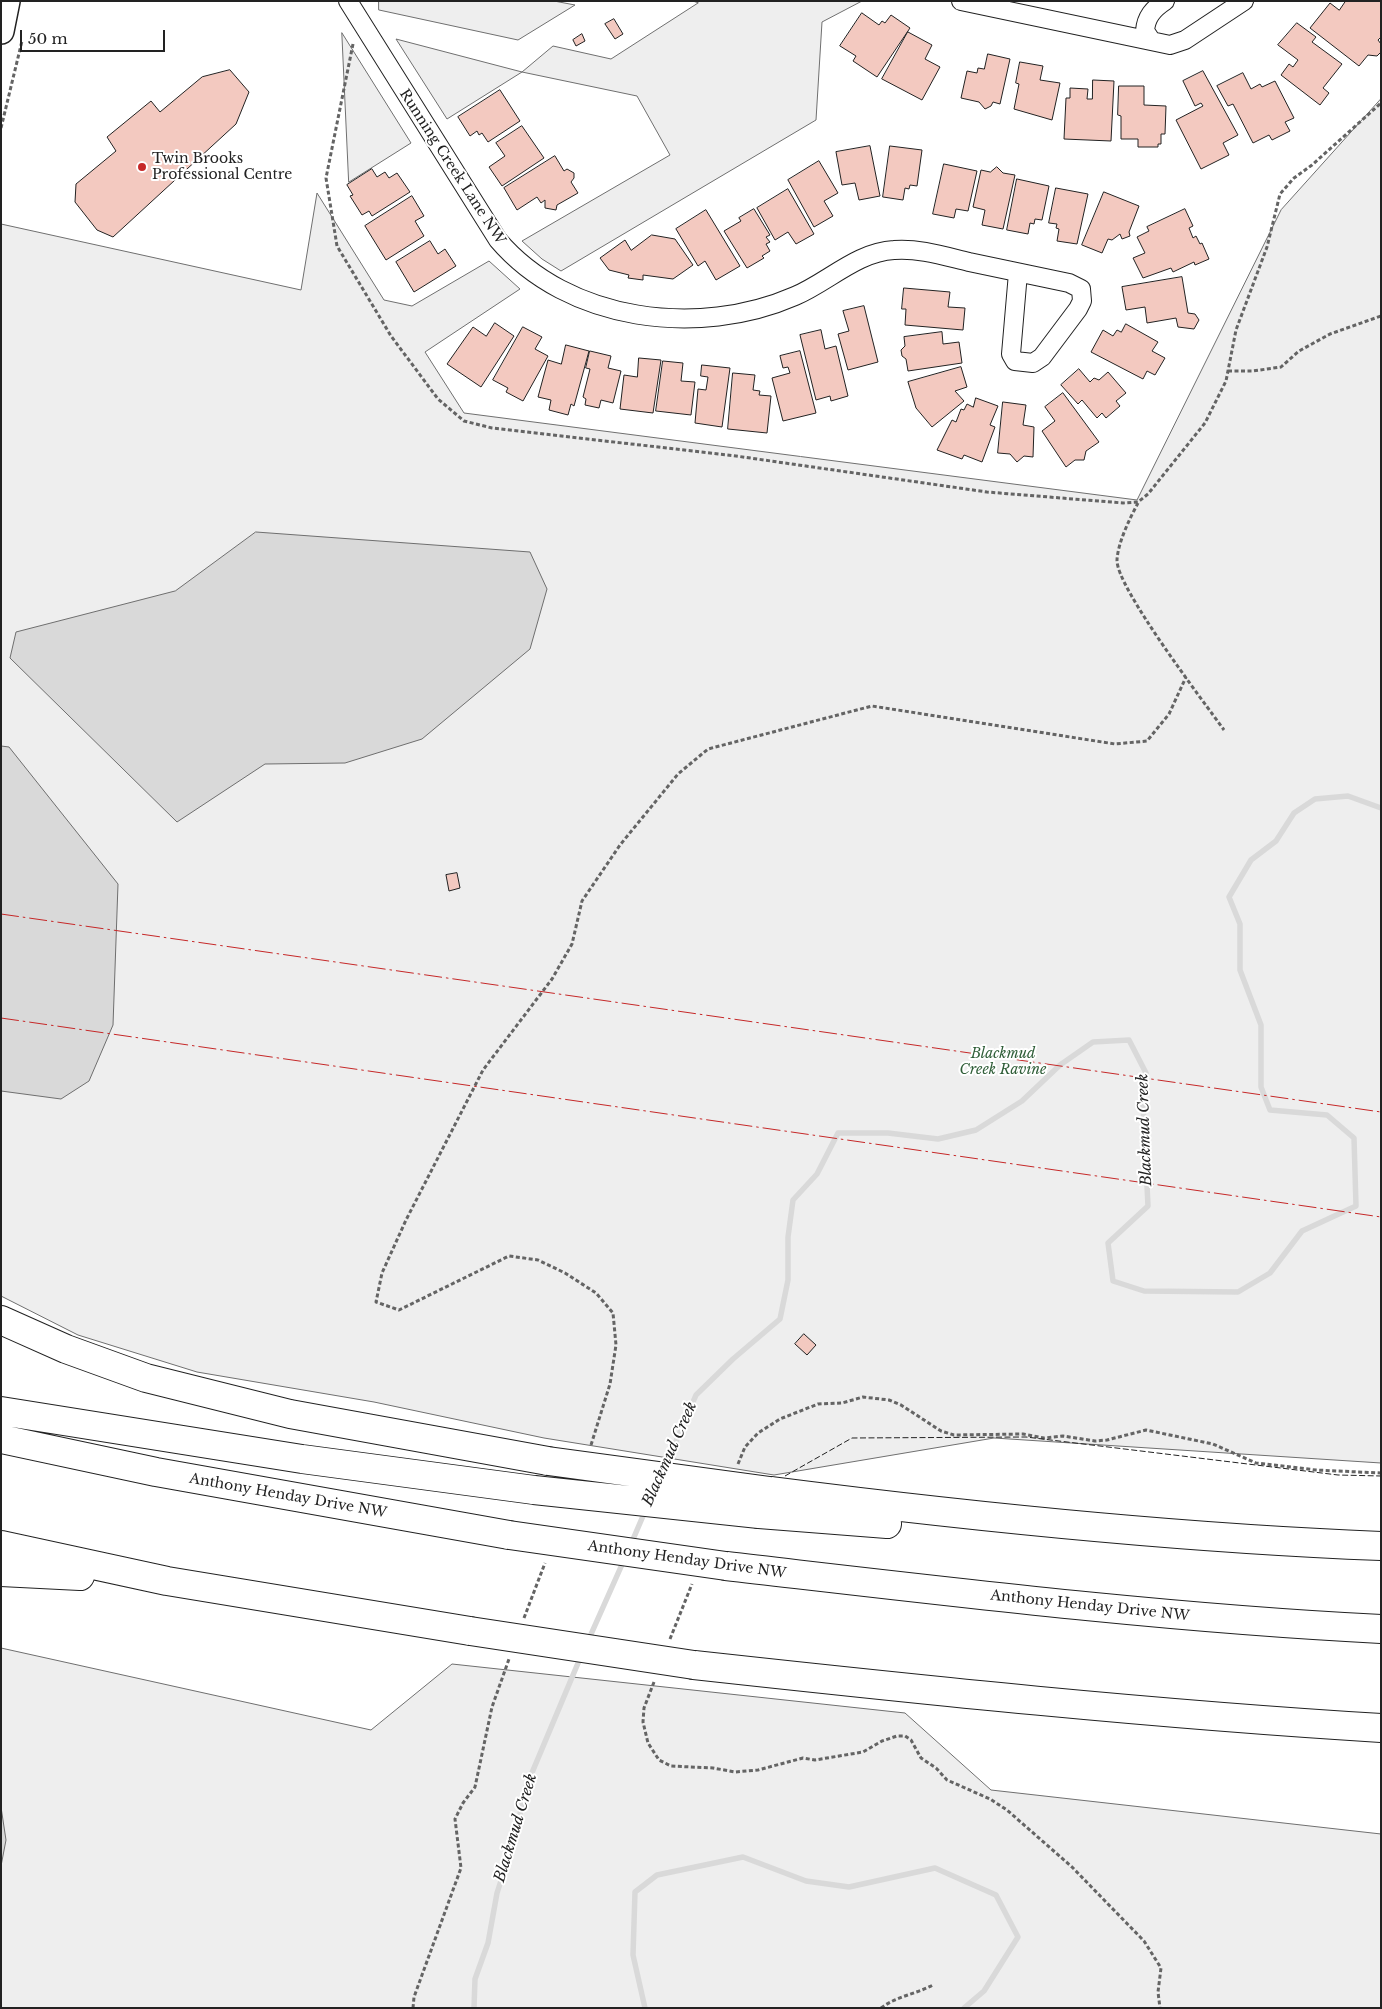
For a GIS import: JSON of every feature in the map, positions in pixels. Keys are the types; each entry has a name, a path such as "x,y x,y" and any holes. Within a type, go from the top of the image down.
{"highway":[{"path":"1,1320 66,1349 146,1378 290,1414 765,1503"},
{"path":"1,1411 302,1459 534,1490 996,1518 1230,1538 1381,1546"},
{"name":"Anthony Henday Drive NW","path":"1,1439 156,1472 509,1535 726,1566 1034,1601 1278,1624 1381,1629"},
{"path":"1,1545 167,1581 470,1631 694,1664 963,1695 1269,1721 1381,1728"},
{"path":"1,1572 167,1581"}],"main road":[{"path":"7,1 12,35"}],"street":[{"name":"Running Creek Lane NW","path":"348,1 498,240 521,265 539,277 590,303 614,310 682,318 752,311 797,295 868,256 894,250 929,253 1076,286 1081,289 1082,294 1078,309 1042,357 1033,363 1015,361 1011,354 1018,273"},
{"path":"1151,40 1145,31 1146,21 1151,12 1165,1"},
{"path":"972,3 1170,45 1178,43 1244,1"}],"path":[{"path":"1,128 12,35"},
{"path":"353,42 326,178 337,246 391,336 438,399 464,421 492,428 727,455 987,492 1114,502 1138,502"},
{"path":"1224,730 1130,593 1117,561 1128,522 1138,502 1169,469 1205,423 1226,381 1236,330 1267,247 1280,194 1294,178 1312,165 1381,103"},
{"path":"1228,371 1253,371 1281,367 1299,351 1330,334 1381,316"},
{"path":"588,1454 599,1426 610,1384 616,1345 613,1313 596,1293 565,1273 538,1260 509,1256 399,1310 376,1302 382,1273 406,1220 483,1070 552,979 572,944 582,900 620,845 678,774 708,749 872,706 1115,744 1147,741 1169,714 1186,677"},
{"path":"737,1467 745,1447 758,1433 780,1418 818,1404 842,1403 863,1398 889,1400 902,1405 941,1431 954,1435 1063,1436 1095,1441 1107,1440 1146,1430 1214,1444 1256,1463 1325,1471 1381,1473"},
{"path":"521,1626 549,1554"},
{"path":"668,1644 693,1582"},
{"path":"413,2008 414,1997 461,1868 455,1819 463,1803 475,1787 492,1707 511,1653"},
{"path":"654,1681 644,1708 643,1722 648,1743 659,1760 671,1766 713,1768 735,1772 758,1770 803,1758 815,1760 863,1752 882,1741 897,1736 904,1736 911,1740 921,1758 936,1768 947,1780 990,1798 1014,1816 1072,1867 1144,1941 1161,1968 1158,1992 1160,2008"},
{"path":"881,2008 890,2001 920,1992 933,1985"}],"green space":[{"path":"379,1 554,1 575,5 518,40 379,10"},
{"path":"693,1 862,1 822,22 816,120 561,271 542,259 522,241 670,155 637,96 522,72 553,46 611,59 698,3"},
{"path":"342,33 411,143 349,182"},
{"path":"396,39 522,72 447,119"},
{"name":"Blackmud Creek Ravine","path":"1381,99 1381,1463 994,1438 774,1475 544,1438 374,1402 197,1372 78,1335 1,1296 1,224 301,290 317,193 384,300 412,306 489,261 520,289 425,352 464,413 1137,500 1281,210"},
{"path":"1,1648 371,1730 452,1664 905,1713 991,1790 1381,1834 1381,2008 1,2008"}],"shaded area":[{"path":"256,532 530,552 547,589 530,649 422,739 345,763 265,764 177,822 10,658 16,632 175,591"},
{"path":"1,746 9,747 118,884 113,1025 89,1081 61,1099 1,1091"},
{"path":"1,1807 6,1840 1,1866"}],"building":[{"path":"1346,1 1381,1 1381,37 1378,40 1381,44 1381,52 1377,56 1368,55 1359,66 1310,28 1330,3 1339,10"},
{"path":"862,13 879,25 882,21 885,23 891,15 910,28 877,77 853,61 856,56 840,46"},
{"path":"614,19 623,34 615,39 605,24"},
{"path":"1297,23 1316,37 1312,42 1342,64 1323,88 1329,93 1320,105 1281,75 1289,64 1293,67 1298,60 1278,45"},
{"path":"908,32 932,45 925,59 940,67 922,100 882,79"},
{"path":"582,34 585,41 576,46 573,40"},
{"path":"988,54 1010,59 1000,104 993,102 991,106 985,109 979,102 961,98 967,71 977,73 978,68 984,69"},
{"path":"1020,62 1043,66 1040,80 1060,83 1052,120 1014,109 1019,84 1016,83"},
{"name":"Twin Brooks Professional Centre","path":"230,70 249,92 236,124 113,237 97,230 75,202 76,184 116,151 107,137 151,101 160,112 202,77"},
{"path":"1203,71 1238,135 1223,143 1229,155 1201,169 1176,120 1203,106 1201,103 1195,106 1183,81"},
{"path":"1243,73 1251,89 1260,84 1262,87 1275,81 1294,118 1285,122 1290,131 1272,140 1269,135 1253,143 1233,104 1228,106 1217,86"},
{"path":"1093,80 1114,81 1111,141 1064,139 1066,98 1070,98 1070,88 1088,89 1087,99 1092,99"},
{"path":"1119,86 1144,86 1144,105 1166,106 1165,134 1161,134 1161,144 1158,144 1158,147 1138,147 1138,139 1121,139 1121,116 1118,115"},
{"path":"500,90 520,121 488,142 482,133 479,135 477,131 470,136 458,117"},
{"path":"522,126 544,158 502,186 489,167 505,156 496,143"},
{"path":"870,146 880,196 859,200 855,183 842,185 836,152"},
{"path":"890,146 922,150 917,186 910,185 909,189 905,188 903,200 883,197"},
{"path":"555,156 564,171 567,169 574,173 574,178 571,182 578,193 557,205 556,210 545,208 545,200 541,203 537,197 517,210 504,188"},
{"path":"819,161 838,193 824,201 833,216 814,227 788,180"},
{"path":"944,164 977,171 968,211 956,209 954,218 933,214"},
{"path":"997,167 1003,173 1015,175 1003,229 982,225 985,210 973,207 981,170 990,172"},
{"path":"372,169 377,177 385,172 389,178 397,173 410,192 372,216 369,211 362,215 350,196 353,195 347,185"},
{"path":"1017,179 1049,186 1042,220 1035,219 1034,224 1030,223 1028,234 1007,230"},
{"path":"1056,188 1088,194 1077,244 1057,241 1059,229 1056,228 1057,224 1049,223"},
{"path":"788,189 814,234 796,244 788,232 775,240 757,208"},
{"path":"1104,192 1139,206 1129,232 1130,236 1122,239 1120,234 1112,240 1108,239 1102,253 1082,245"},
{"path":"412,196 424,216 415,221 424,236 386,260 365,226"},
{"path":"754,209 770,235 766,237 770,242 766,244 770,251 762,256 764,258 747,268 724,231 741,221 739,218"},
{"path":"1185,209 1193,226 1189,228 1193,238 1196,236 1200,244 1202,243 1209,259 1195,265 1194,262 1173,272 1171,268 1143,278 1133,258 1145,253 1137,237 1149,231 1147,227"},
{"path":"706,210 740,266 716,280 705,261 698,266 676,229"},
{"path":"652,235 675,239 693,265 673,279 643,275 643,280 628,278 629,275 609,270 600,258 625,240 631,250"},
{"path":"430,241 438,254 445,249 456,266 414,292 396,262"},
{"path":"1182,277 1188,313 1195,314 1199,320 1194,329 1178,327 1176,318 1147,323 1145,307 1126,310 1122,287"},
{"path":"904,288 950,292 948,307 965,308 963,330 905,325 906,309 902,309"},
{"path":"864,306 878,362 848,370 838,334 849,331 843,311"},
{"path":"495,323 514,336 481,387 447,364 473,327 486,336"},
{"path":"1126,324 1158,342 1152,351 1165,358 1155,375 1147,371 1143,379 1091,352 1103,330 1113,336 1117,330 1121,332"},
{"path":"523,327 542,337 535,349 548,356 523,401 506,392 508,388 493,380"},
{"path":"821,330 825,349 836,346 848,396 831,401 830,396 816,400 800,335"},
{"path":"942,332 943,344 959,342 962,363 908,371 906,359 902,356 901,350 905,346 904,337"},
{"path":"566,345 589,351 574,406 571,404 568,415 549,410 551,400 538,397 548,360 561,364"},
{"path":"590,351 611,356 608,368 621,371 613,403 601,400 599,408 585,405 586,399 583,397 590,369 586,368"},
{"path":"800,351 816,413 783,421 772,378 790,373 788,367 783,368 780,356"},
{"path":"639,358 661,360 653,413 620,409 624,375 637,377"},
{"path":"663,361 683,363 681,381 695,382 691,415 656,411"},
{"path":"702,365 730,368 722,427 695,423 698,389 706,390 708,377 701,376"},
{"path":"961,367 967,387 955,391 964,401 932,427 916,408 908,382"},
{"path":"1079,369 1090,382 1094,378 1099,380 1108,372 1126,393 1116,401 1120,406 1106,418 1102,413 1097,418 1082,400 1078,404 1061,385"},
{"path":"733,373 755,375 753,390 760,391 759,395 771,396 767,433 728,429"},
{"path":"1063,393 1099,442 1086,451 1084,460 1075,460 1066,467 1042,431 1055,421 1045,407"},
{"path":"976,398 998,406 990,425 995,427 982,462 964,455 962,459 937,450 952,420 956,422 961,409 964,410 967,404 973,407"},
{"path":"1003,402 1026,405 1023,425 1034,427 1033,457 1024,456 1017,462 1010,454 998,453"},
{"path":"457,873 460,888 449,891 446,875"},
{"path":"804,1334 816,1345 807,1355 795,1344"}],"waterway":[{"name":"Blackmud Creek","path":"664,1469 696,1395 733,1359 780,1319 788,1280 788,1237 793,1200 817,1174 838,1133 888,1133 938,1139 976,1130 1022,1101 1060,1065 1093,1042 1129,1040 1146,1073 1143,1104 1148,1206 1108,1243 1113,1281 1144,1291 1238,1292 1270,1273 1302,1231 1356,1206 1354,1138 1327,1115 1270,1110 1261,1087 1261,1025 1240,970 1240,924 1229,897 1251,860 1276,841 1294,813 1315,799 1348,796 1381,808"},
{"name":"Blackmud Creek","path":"631,1544 646,1509"},
{"name":"Blackmud Creek","path":"588,1641 624,1560"},
{"name":"Blackmud Creek","path":"474,2008 475,1979 488,1943 497,1893 514,1841 526,1787 581,1656"},
{"name":"Blackmud Creek","path":"645,2008 633,1955 635,1892 657,1875 743,1857 806,1881 849,1887 935,1868 996,1895 1018,1937 984,1991 964,2008"}],"fence":[{"path":"785,1476 852,1438 1026,1437 1338,1475 1381,1476"}],"power":[{"path":"1,914 1381,1112"},
{"path":"1,1018 1381,1217"}],"place":[{"name":"Twin Brooks Professional Centre","path":"142,167"}]}
